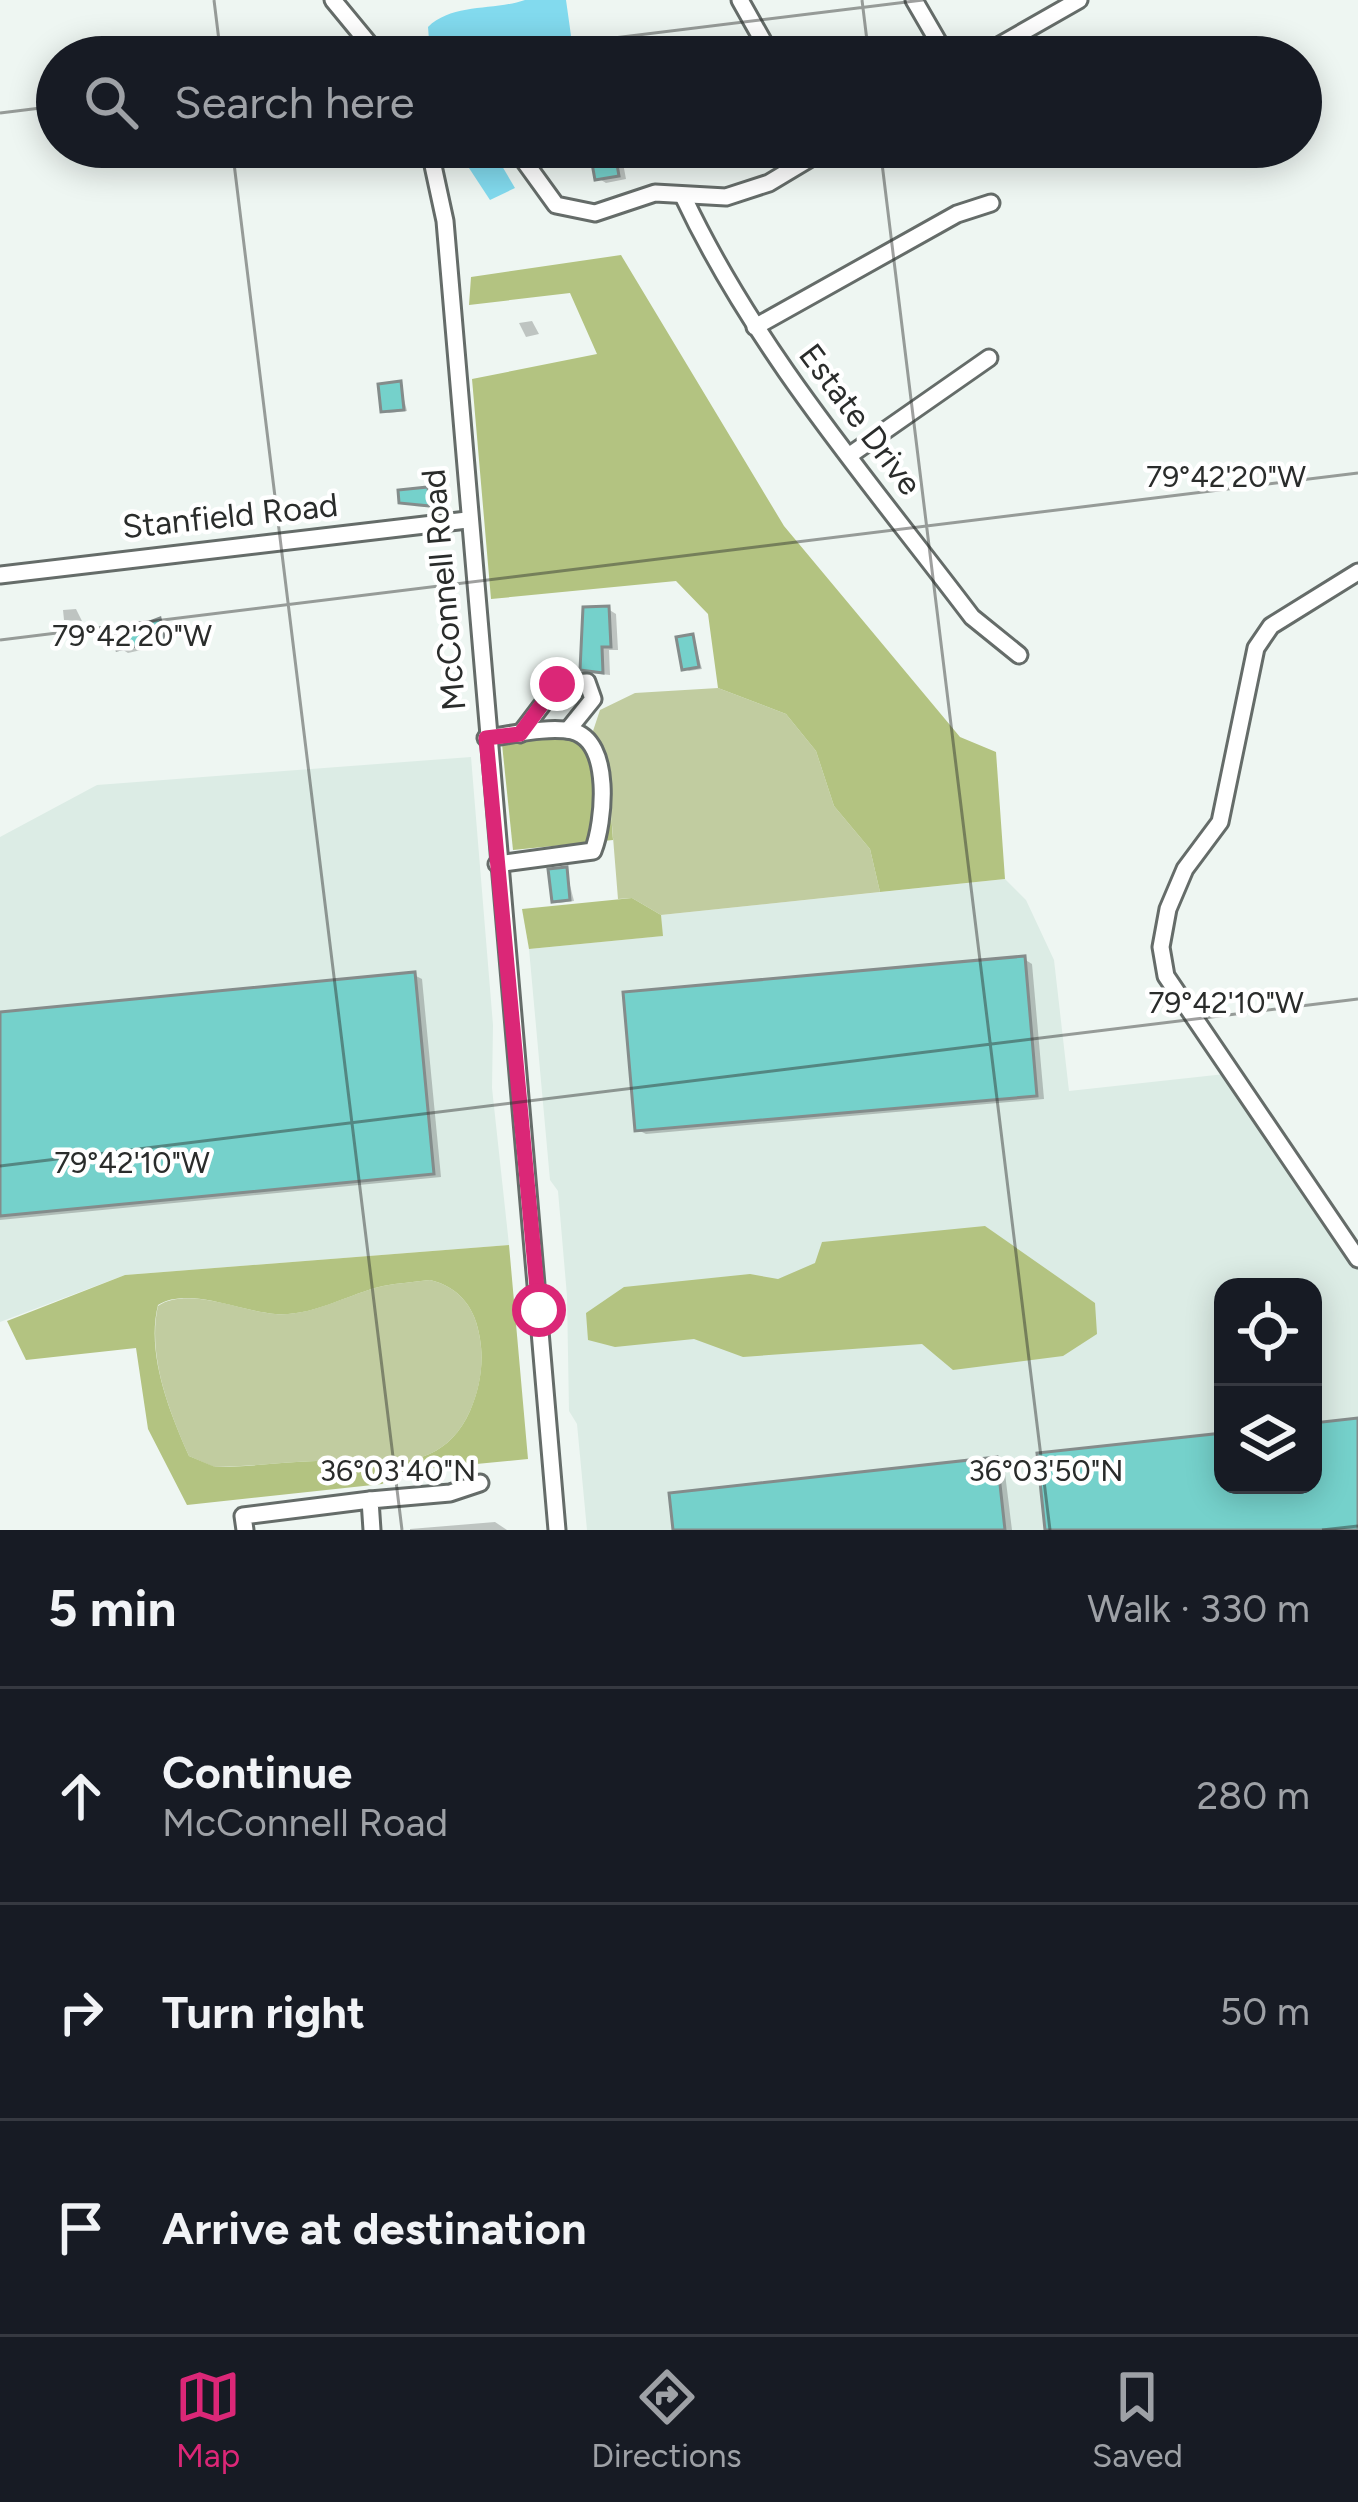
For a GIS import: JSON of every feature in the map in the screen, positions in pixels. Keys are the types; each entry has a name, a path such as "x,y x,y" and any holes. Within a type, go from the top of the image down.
{"street":[{"path":"333,0 363,36"},
{"path":"740,0 760,36"},
{"path":"914,0 935,36"},
{"path":"1016,36 1079,0"},
{"name":"McConnell Road","path":"434,168 445,221 466,520 557,1530"},
{"path":"530,168 564,211 595,213 655,193 684,198 748,191 789,168"},
{"name":"Estate Drive","path":"684,198 720,273 755,327 972,617 1019,655"},
{"path":"755,327 957,214 992,203"},
{"path":"850,455 989,358"},
{"name":"Stanfield Road","path":"0,575 466,520"},
{"path":"1358,572 1271,626 1256,648 1220,822 1185,869 1168,908 1161,947 1166,976 1358,1259"},
{"path":"520,734 557,684 587,682 593,699 568,730"},
{"path":"486,738 568,730 583,735 601,776 604,825 593,851 497,864"},
{"path":"245,1530 243,1516 450,1493 480,1483"},
{"path":"370,1500 372,1530"}],"shaded area":[{"path":"471,757 493,1025 492,1088 509,1245 125,1275 0,1322 0,837 97,785"},
{"path":"1005,879 1026,900 1054,960 1069,1091 1225,1074 1358,1269 1358,1530 587,1530 577,1424 569,1411 567,1296 558,1191 550,1180 529,949 662,936 661,915"}],"green space":[{"path":"621,255 784,526 960,737 996,752 1005,879 880,892 870,849 834,806 816,751 786,714 718,688 708,614 676,581 491,599 472,379 597,354 570,293 469,305 471,277"},
{"path":"718,688 786,714 816,751 834,806 870,849 880,892 661,915 632,898 618,899 609,788 592,734 600,710 635,693"},
{"path":"592,734 609,788 613,840 513,850 502,744"},
{"path":"632,898 661,915 663,936 529,949 522,909"},
{"path":"985,1226 1095,1303 1097,1334 1063,1356 953,1370 922,1344 743,1357 694,1339 615,1347 588,1340 586,1313 624,1287 750,1274 778,1279 815,1263 822,1242"},
{"path":"509,1245 528,1459 404,1471 382,1484 187,1505 148,1429 136,1348 26,1360 7,1321 125,1275","holes":["441,1283 470,1309 482,1357 470,1411 442,1447 405,1461 384,1462 215,1467 189,1456 157,1362 158,1305 199,1299 289,1314 383,1286"]},
{"path":"430,1280 465,1301 475,1318 481,1348 480,1376 470,1411 442,1447 405,1461 384,1462 214,1467 189,1456 158,1363 158,1306 184,1298 289,1314 383,1286"}],"water":[{"path":"566,0 571,36 429,36 428,27 449,14"},
{"path":"469,168 503,168 515,188 490,200"}],"building":[{"path":"593,168 618,168 619,176 595,180"},
{"path":"401,381 404,410 381,412 378,384"},
{"path":"428,487 430,506 399,503 398,490"},
{"path":"609,606 611,647 602,647 603,673 580,670 583,607"},
{"path":"160,618 165,640 117,650 114,636"},
{"path":"693,634 699,667 682,670 676,637"},
{"path":"567,867 570,900 552,902 548,869"},
{"path":"1025,956 1037,1096 635,1131 623,992"},
{"path":"415,972 434,1174 0,1216 0,1012"},
{"path":"1358,1418 1358,1530 1045,1530 1037,1453 1214,1434 1214,1494 1322,1494 1322,1422"},
{"path":"997,1457 1005,1530 673,1530 669,1493"}],"route":[{"path":"539,1310 486,738 520,734 557,684"}]}
